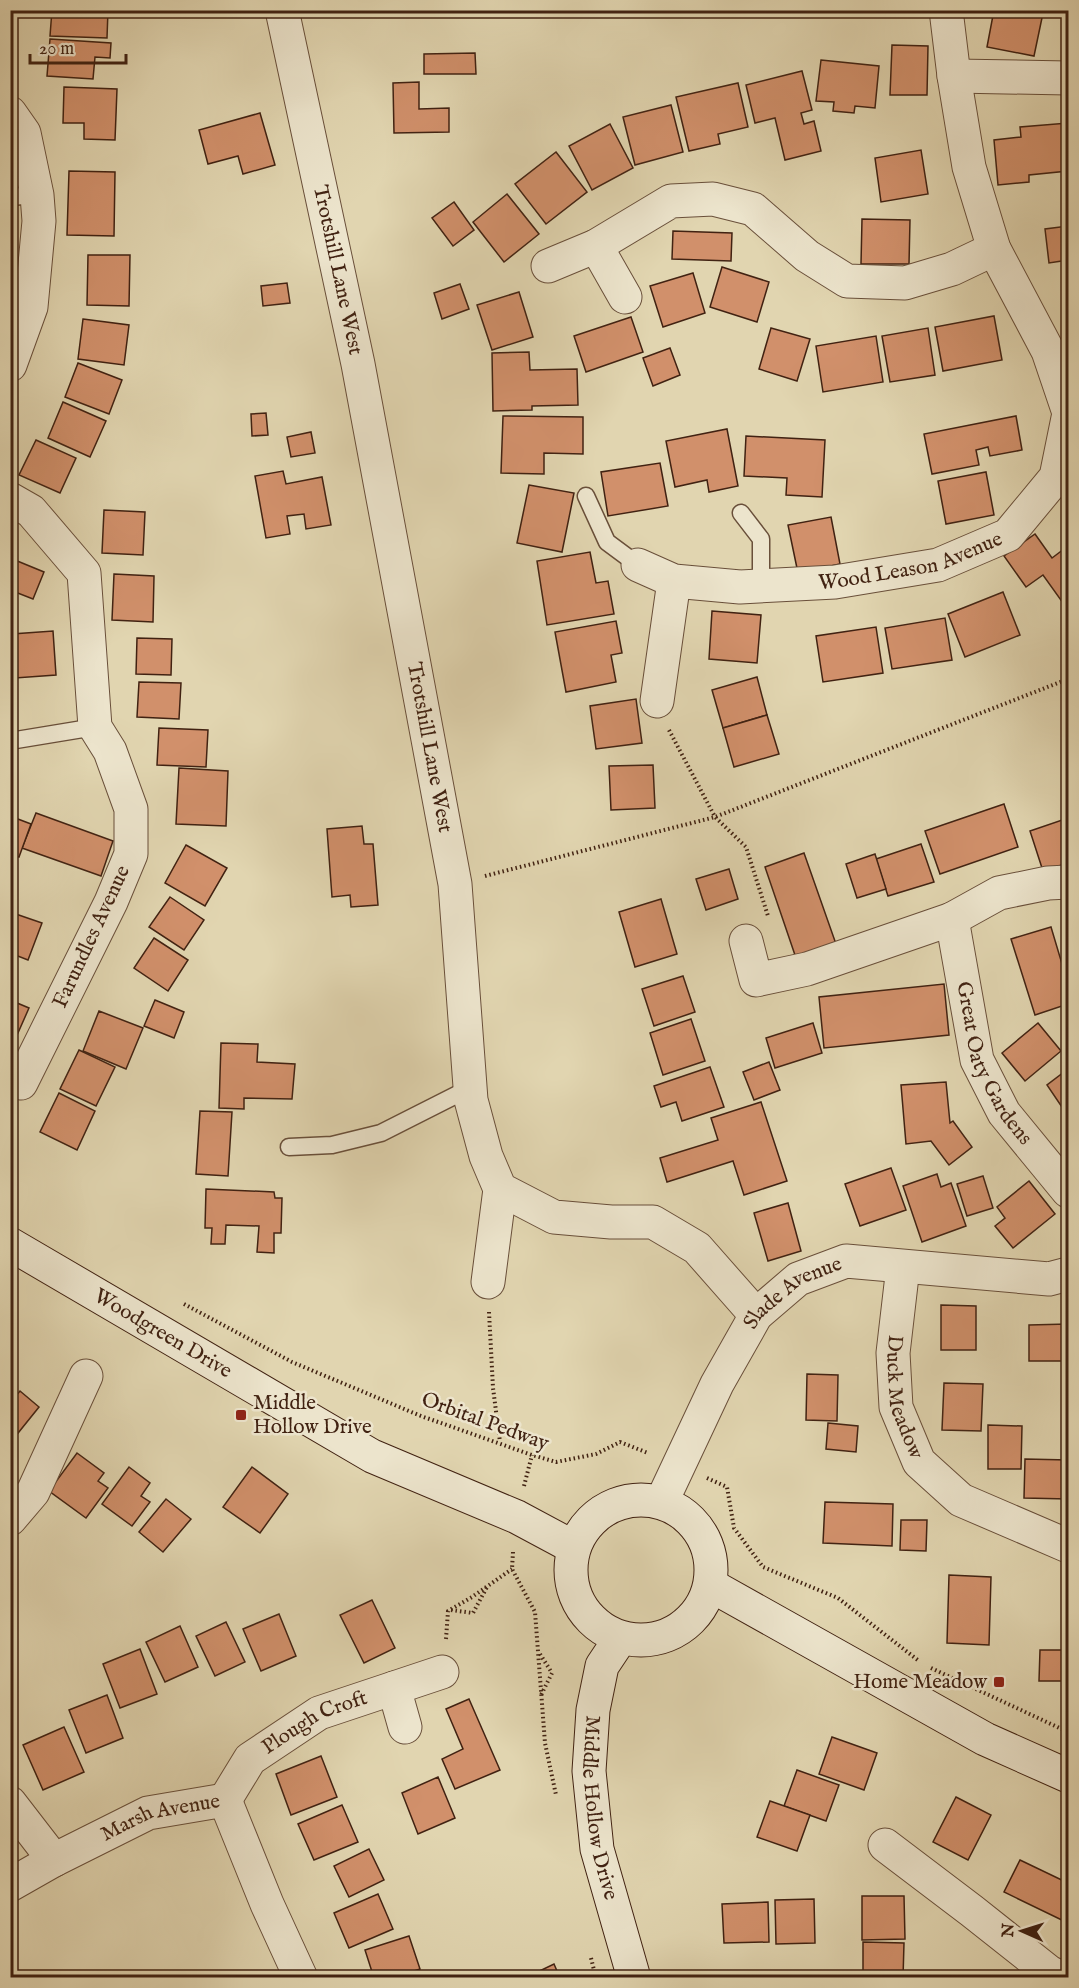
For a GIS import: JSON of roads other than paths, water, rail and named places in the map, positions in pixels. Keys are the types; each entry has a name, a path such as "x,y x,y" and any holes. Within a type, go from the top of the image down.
{"street":[{"name":"Trotshill Lane West","path":"282,10 358,364 455,884 471,1100 486,1156 500,1189"},
{"path":"946,10 969,167 994,249 1048,351 1068,410"},
{"path":"954,76 1068,78"},
{"path":"10,112 24,133 24,196 39,220 31,307 10,365"},
{"path":"548,266 596,246 671,201 713,199 753,209 807,256 847,281 905,283 952,269 994,249"},
{"path":"596,246 625,297"},
{"name":"Wood Leason Avenue","path":"638,565 674,581 740,587 835,582 938,565 1008,535 1062,480 1068,418"},
{"name":"Farundles Avenue","path":"10,499 31,511 84,573 95,727 110,751 131,809 131,854 111,902 16,1092"},
{"path":"657,701 674,581"},
{"path":"758,932 756,980 807,969 951,919 999,892 1048,883 1068,882"},
{"name":"Great Oaty Gardens","path":"951,919 977,1060 1004,1113 1068,1191"},
{"path":"488,1282 500,1189 554,1217 611,1222 653,1222 696,1248 756,1314"},
{"name":"Woodgreen Drive","path":"10,1244 372,1456 517,1517 573,1547"},
{"name":"Slade Avenue","path":"662,1501 717,1383 756,1314 798,1279 846,1261 1049,1279 1068,1274"},
{"name":"Duck Meadow","path":"903,1267 893,1353 896,1407 919,1462 961,1500 1068,1546"},
{"path":"10,1519 33,1492 86,1376"},
{"path":"624,1500 662,1501 687,1515 710,1549 712,1586 695,1617 664,1638 620,1639 590,1621 570,1583 573,1547 591,1518 624,1500"},
{"path":"712,1586 985,1739 1068,1776"},
{"name":"Middle Hollow Drive","path":"620,1639 603,1666 600,1677 593,1710 590,1772 597,1849 634,1977"},
{"name":"Plough Croft","path":"225,1800 250,1759 319,1713 442,1672"},
{"name":"Plough Croft","path":"394,1688 405,1727"},
{"name":"Marsh Avenue","path":"10,1885 54,1860 148,1813 225,1800 267,1904 301,1977"},
{"path":"10,1803 54,1860"},
{"path":"885,1845 1049,1972 1061,1977"}],"lane":[{"path":"586,496 607,542 638,565"},
{"path":"741,513 760,539 761,586"},
{"path":"10,741 95,727"},
{"path":"289,1147 332,1146 381,1132 470,1088"}],"place":[{"name":"Middle Hollow Drive","path":"241,1415"},
{"name":"Home Meadow","path":"999,1682"}]}
